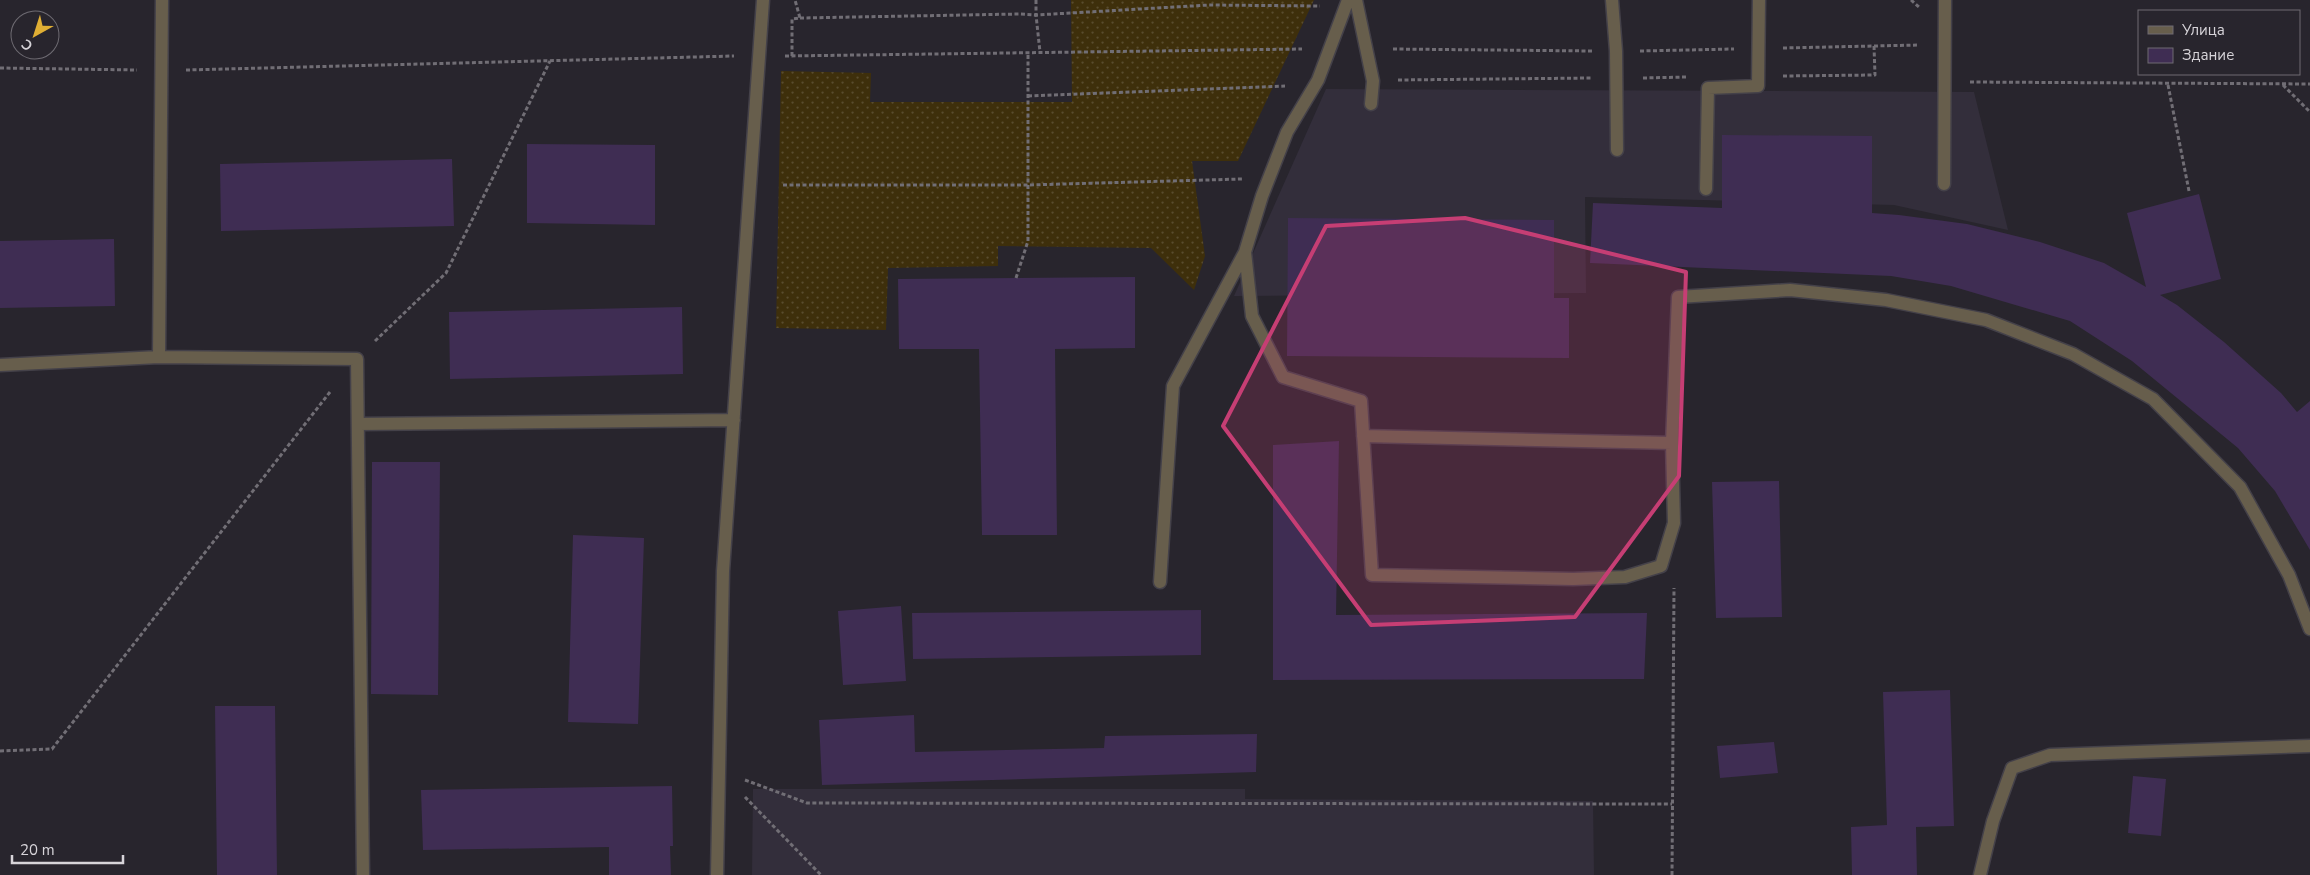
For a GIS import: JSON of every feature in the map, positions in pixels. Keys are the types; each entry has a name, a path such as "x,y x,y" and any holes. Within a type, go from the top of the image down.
{"street":[{"path":"159,357 162,0"},
{"path":"716,875 723,571 763,0"},
{"path":"1612,0 1616,51 1617,150"},
{"path":"1706,189 1708,88 1758,86 1758,0"},
{"path":"1944,184 1945,0"},
{"path":"1160,582 1173,386 1246,252 1269,179 1287,132 1318,80 1328,49 1350,2"},
{"path":"1350,2 1366,49 1373,80 1370,104"},
{"path":"1246,252 1252,316 1283,377 1361,402 1372,576 1608,578 1626,577 1662,566 1674,523 1672,443 1678,297 1790,290 1886,300 1986,320 2073,354 2152,398 2240,487 2289,575 2310,630"},
{"path":"0,365 159,357 357,359 363,875"},
{"path":"358,424 734,420"},
{"path":"1363,436 1672,443"},
{"path":"1980,875 1993,821 2012,768 2050,755 2310,746"}],"path":[{"path":"795,0 800,18"},
{"path":"1036,0 1040,52"},
{"path":"792,56 792,19 800,18 1036,15 1209,5 1350,2"},
{"path":"1366,49 1616,51 1944,44"},
{"path":"1758,76 1876,75 1874,46"},
{"path":"0,68 162,70 760,56 1328,49"},
{"path":"1016,278 1028,241 1028,53"},
{"path":"0,751 52,749 357,359 446,272 550,61"},
{"path":"1373,80 1692,77"},
{"path":"1028,96 1297,86 1318,80"},
{"path":"1960,82 2168,85 2310,84"},
{"path":"2282,84 2310,112"},
{"path":"2168,85 2189,191"},
{"path":"783,185 1028,185 1269,179"},
{"path":"1672,875 1674,581"},
{"path":"718,770 807,803 1672,804"},
{"path":"718,770 821,875"}],"highlighted area":[{"path":"1465,218 1686,272 1679,476 1575,617 1371,625 1223,426 1326,226"}],"shaded area":[{"path":"1071,0 1314,0 1238,161 1192,161 1205,256 1194,290 1151,248 998,246 998,266 888,268 886,330 776,328 781,71 871,73 870,102 1072,102"},
{"path":"1326,89 1974,92 2008,230 1894,205 1585,197 1586,293 1234,296"},
{"path":"753,789 1245,789 1245,799 1593,801 1594,875 752,875"}],"building":[{"path":"1722,135 1872,136 1872,213 1967,224 2040,242 2104,263 2146,287 2127,213 2199,194 2221,279 2160,295 2177,305 2224,342 2281,393 2297,412 2310,401 2310,550 2275,491 2238,448 2132,361 2070,321 1951,286 1891,276 1590,263 1593,203 1722,208"},
{"path":"527,144 655,145 655,225 527,223"},
{"path":"452,159 454,226 221,231 220,164"},
{"path":"1288,218 1554,220 1554,298 1569,298 1569,358 1287,356"},
{"path":"114,239 115,306 0,308 0,241"},
{"path":"1135,277 1135,348 1055,349 1057,535 982,535 979,349 899,349 898,279"},
{"path":"682,307 683,374 450,379 449,312"},
{"path":"1339,441 1336,615 1647,613 1644,679 1273,680 1273,445"},
{"path":"372,462 440,462 438,695 371,694"},
{"path":"1779,481 1782,617 1716,618 1712,482"},
{"path":"573,535 644,538 638,724 568,722"},
{"path":"901,606 906,681 843,685 838,611"},
{"path":"1201,610 1201,655 913,659 912,613"},
{"path":"1950,690 1954,826 1916,827 1917,875 1852,875 1851,827 1887,825 1883,692"},
{"path":"215,706 275,706 277,875 217,875"},
{"path":"914,715 915,752 1104,748 1105,736 1257,734 1256,772 822,785 819,720"},
{"path":"1774,742 1778,773 1720,778 1717,746"},
{"path":"2133,776 2166,779 2161,836 2128,833"},
{"path":"672,786 673,846 670,846 671,875 609,875 609,847 423,850 421,790"}]}
